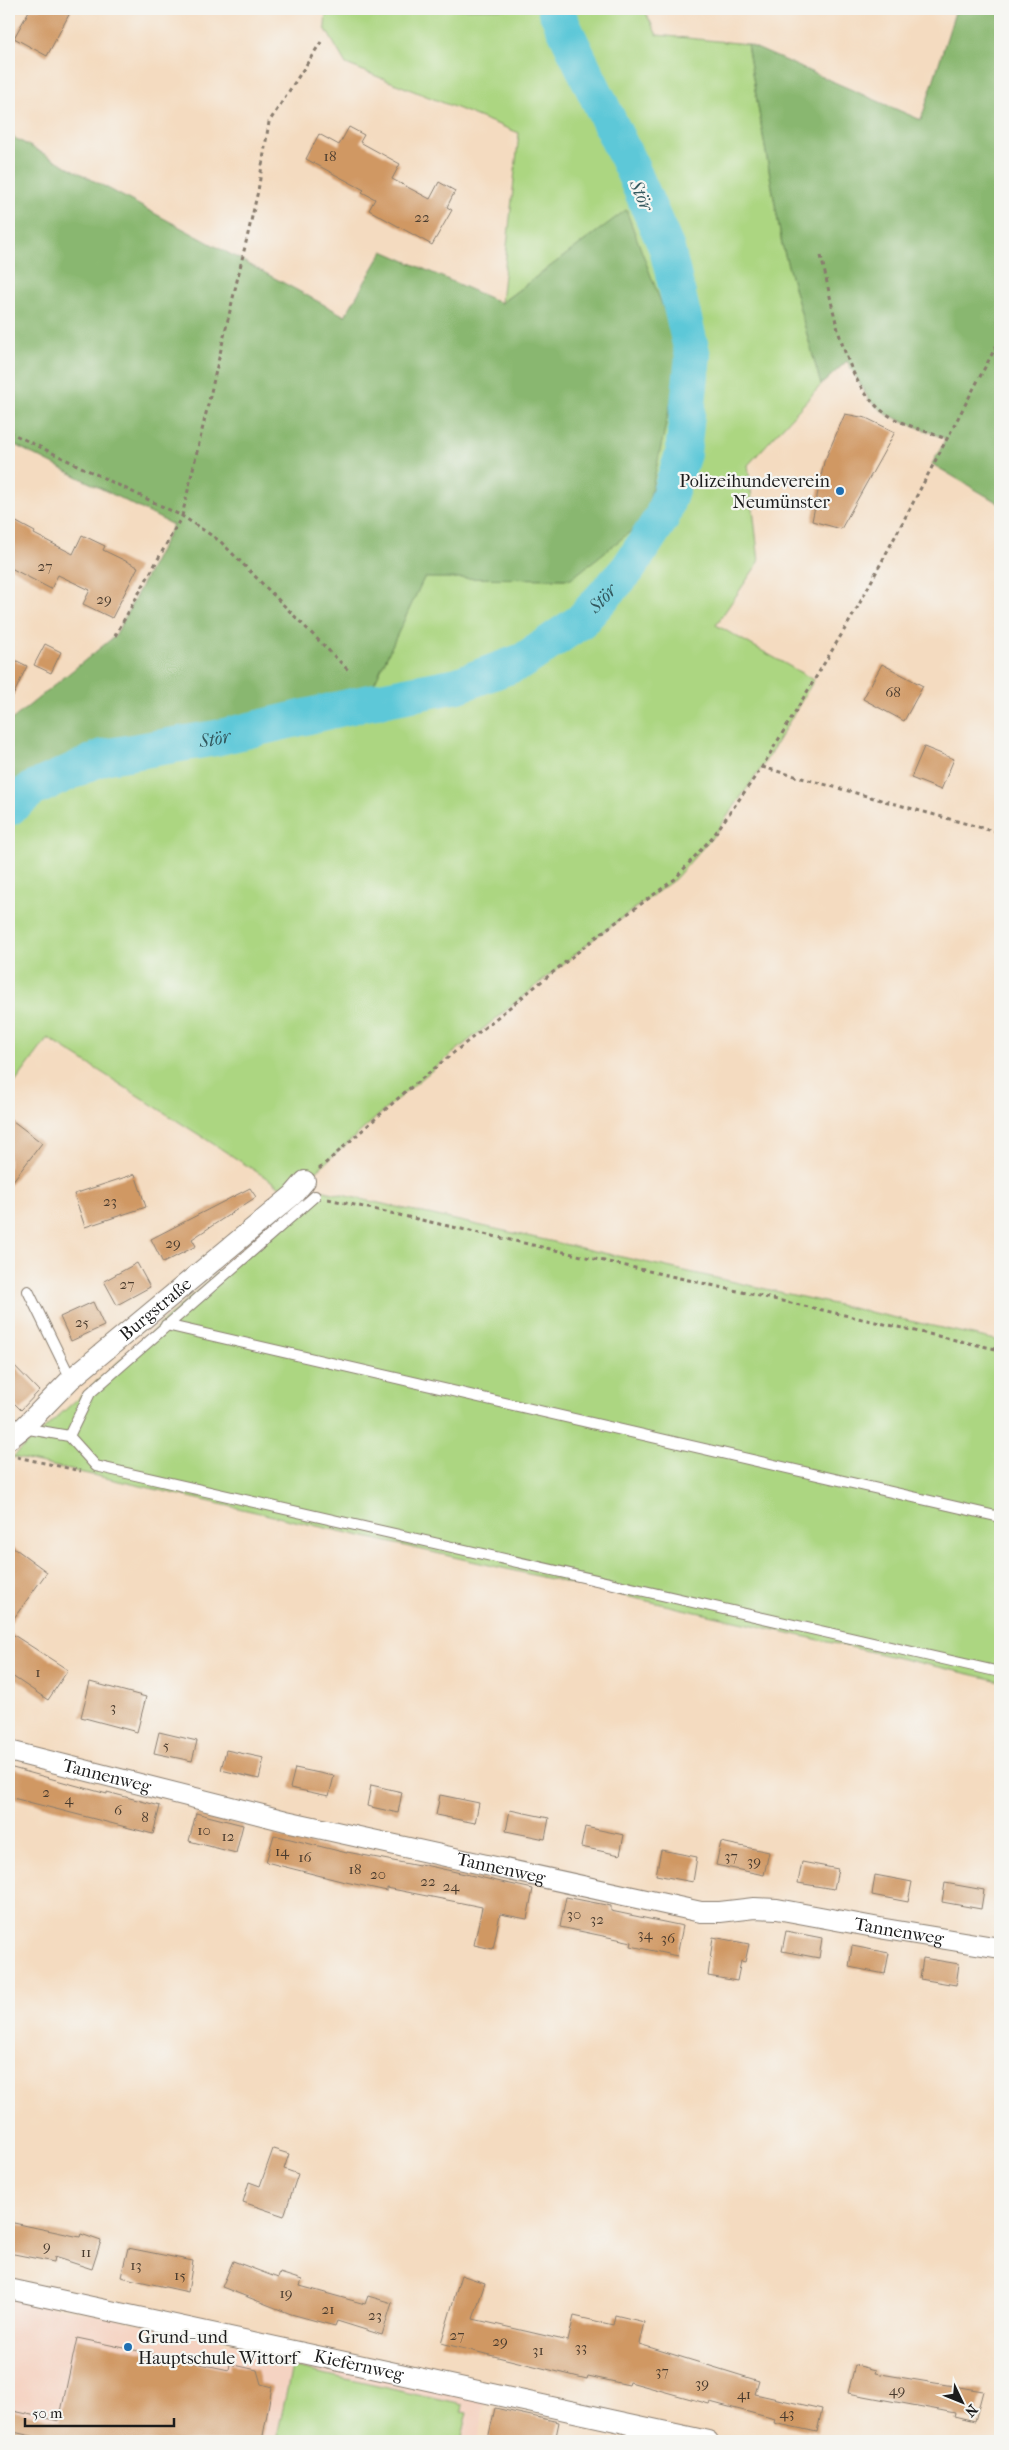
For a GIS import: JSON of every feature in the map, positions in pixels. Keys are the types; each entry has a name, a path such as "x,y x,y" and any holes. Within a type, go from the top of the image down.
{"street":[{"name":"Burgstraße","path":"16,1433 71,1379 293,1195 310,1188"},
{"name":"Tannenweg","path":"9,1751 295,1823 701,1912 754,1908 777,1909 885,1930 1000,1948"},
{"name":"Kiefernweg","path":"9,2289 708,2441"}],"lane":[{"path":"69,1436 90,1393 166,1325 310,1188"},
{"path":"28,1291 71,1379"},
{"path":"166,1325 1000,1517"},
{"path":"16,1433 69,1436 96,1466 1000,1672"}],"path":[{"path":"115,636 182,516 258,191 269,122 321,42"},
{"path":"821,256 848,361 869,400 886,414 946,439"},
{"path":"310,1188 411,1087 600,934 675,879 714,834 762,767 855,612 1000,339"},
{"path":"9,432 182,516 220,541 350,672"},
{"path":"762,767 1000,833"},
{"path":"310,1188 1000,1350"}],"shaded area":[{"name":"Grund- und Hauptschule Wittorf","path":"9,2297 486,2397 477,2441 9,2441"}],"green space":[{"path":"326,9 644,9 657,35 747,44 782,244 821,385 748,465 759,562 716,625 814,680 762,767 714,835 675,879 600,934 404,1093 305,1181 293,1195 48,1038 9,1091 9,808 31,790 103,757 216,738 365,703 424,577 571,579 627,210 501,303 519,133 346,64 325,28"},
{"path":"956,9 1000,9 1000,504 932,464 946,439 886,414 869,400 847,361 821,385 782,244 747,44 921,120"},
{"path":"9,135 345,316 383,251 501,303 626,210 681,355 645,520 571,579 424,578 365,703 103,757 31,790 9,808 9,722 115,636 173,525 9,442"},
{"path":"311,1188 1000,1341 1000,1681 13,1457"},
{"path":"292,2367 463,2405 462,2411 468,2412 461,2441 276,2441"}],"building":[{"path":"30,9 72,9 47,56 14,38"},
{"path":"349,127 364,135 360,142 400,164 392,179 430,199 439,182 455,191 447,207 452,210 432,245 369,210 375,199 362,192 364,190 306,159 319,134 339,145"},
{"name":"Polizeihundeverein Neumünster","path":"845,414 866,418 895,432 841,529 812,521 824,462"},
{"path":"9,518 35,532 34,534 73,554 82,535 105,546 103,550 138,567 112,618 83,604 90,590 58,575 51,589 9,567"},
{"path":"45,644 61,652 51,673 34,665"},
{"path":"9,657 27,666 9,704"},
{"path":"882,664 923,686 904,721 863,699"},
{"path":"924,747 954,759 941,790 911,778"},
{"path":"9,1118 42,1143 9,1186"},
{"path":"135,1174 146,1207 85,1227 74,1194"},
{"path":"250,1188 256,1197 192,1239 196,1246 163,1263 151,1239"},
{"path":"137,1263 150,1287 117,1305 104,1281"},
{"path":"93,1302 104,1326 71,1341 60,1317"},
{"path":"9,1360 39,1391 21,1410 9,1398"},
{"path":"9,1544 47,1572 9,1625"},
{"path":"9,1632 68,1670 48,1700 9,1674"},
{"path":"90,1682 146,1697 137,1732 81,1717"},
{"path":"159,1732 197,1741 192,1761 154,1753"},
{"path":"226,1750 264,1758 259,1779 221,1770"},
{"path":"9,1767 107,1794 107,1792 160,1806 153,1834 9,1797"},
{"path":"295,1768 334,1776 329,1796 290,1788"},
{"path":"371,1785 402,1792 398,1813 367,1806"},
{"path":"440,1795 479,1803 475,1823 436,1815"},
{"path":"510,1810 549,1818 545,1839 506,1831"},
{"path":"196,1813 243,1825 236,1853 189,1841"},
{"path":"585,1827 624,1835 620,1855 581,1847"},
{"path":"274,1835 347,1853 419,1866 420,1864 533,1889 527,1919 500,1914 493,1949 474,1945 482,1907 387,1888 387,1891 266,1862"},
{"path":"721,1842 769,1852 764,1875 716,1865"},
{"path":"661,1850 697,1857 693,1882 656,1875"},
{"path":"802,1862 838,1869 834,1889 798,1883"},
{"path":"875,1875 912,1882 908,1902 872,1895"},
{"path":"945,1883 984,1890 981,1909 942,1902"},
{"path":"566,1897 611,1906 611,1911 683,1926 677,1956 631,1946 632,1942 560,1927"},
{"path":"786,1931 822,1938 819,1958 782,1951"},
{"path":"713,1937 749,1944 745,1962 741,1961 737,1981 708,1976"},
{"path":"852,1946 889,1953 885,1974 849,1967"},
{"path":"923,1958 959,1964 956,1985 920,1979"},
{"path":"273,2149 289,2154 284,2169 298,2174 284,2216 243,2202 249,2182 260,2186"},
{"path":"9,2222 80,2237 81,2234 101,2241 92,2269 55,2257 54,2262 9,2253"},
{"path":"128,2248 193,2261 188,2292 121,2277"},
{"path":"233,2261 278,2278 280,2273 302,2280 300,2286 365,2304 368,2296 392,2303 382,2335 337,2321 335,2326 291,2314 222,2287"},
{"path":"461,2275 485,2283 473,2319 568,2341 574,2316 613,2325 615,2315 644,2322 639,2344 759,2381 755,2394 822,2409 817,2432 774,2423 775,2419 710,2402 709,2404 630,2382 629,2385 588,2376 587,2379 441,2343"},
{"path":"77,2338 229,2370 230,2364 257,2370 261,2384 272,2387 262,2441 54,2441 9,2431 9,2410 59,2421"},
{"path":"855,2365 876,2370 875,2373 983,2391 975,2421 954,2416 955,2413 848,2393"},
{"path":"495,2408 559,2422 555,2441 498,2441 488,2439"}],"waterway":[{"name":"Stör","path":"9,808 31,790 103,757 216,738 365,703 458,685 523,661 581,621 628,569 662,517 683,454 693,356 667,249 632,169 555,9"}],"place":[{"name":"Polizeihundeverein Neumünster","path":"840,491"},
{"name":"Grund- und Hauptschule Wittorf","path":"128,2347"}]}
